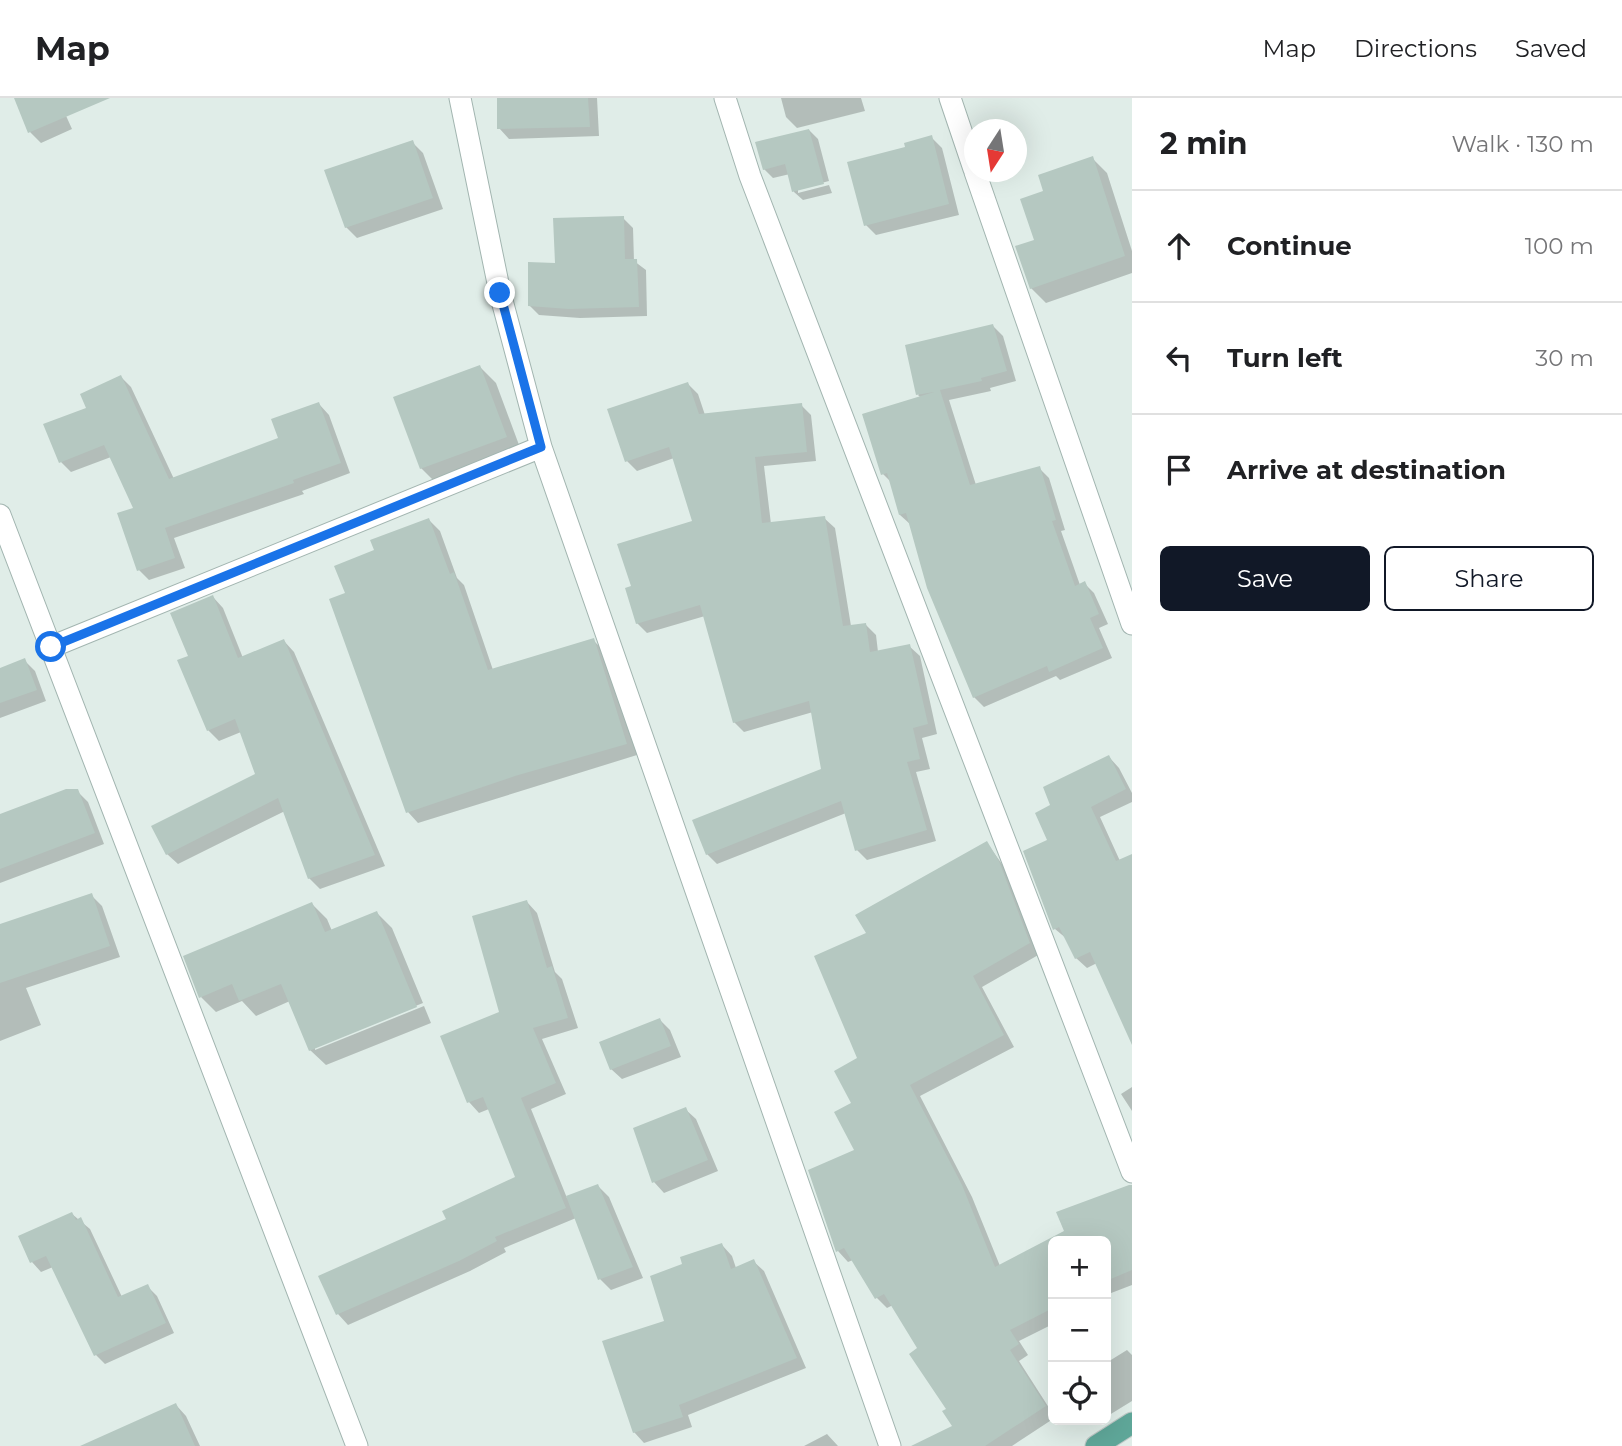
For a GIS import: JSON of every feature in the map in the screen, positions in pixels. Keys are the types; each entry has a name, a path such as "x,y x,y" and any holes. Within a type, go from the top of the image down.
{"main road":[{"path":"1096,1446 1132,1423"}],"street":[{"path":"460,98 500,293 541,447 890,1446"},
{"path":"725,98 755,189 1132,1172"},
{"path":"950,98 964,138"},
{"path":"979,182 1132,624"},
{"path":"51,647 541,447"},
{"path":"0,515 357,1446"}],"building":[{"path":"14,98 110,98 28,133"},
{"path":"497,98 588,98 590,127 497,129"},
{"path":"809,129 824,184 792,192 785,164 763,170 755,142"},
{"path":"932,135 949,204 864,226 847,162 905,147 904,143"},
{"path":"413,140 433,198 345,228 324,170"},
{"path":"1093,156 1125,256 1030,289 1015,246 1034,240 1020,199 1043,191 1038,175"},
{"path":"624,216 625,259 637,259 639,307 569,309 528,306 528,262 555,263 553,218"},
{"path":"993,324 1007,371 981,378 982,381 940,390 970,485 1040,466 1056,520 1052,521 1075,586 1085,581 1099,614 1090,618 1103,648 1049,672 1047,666 973,698 927,588 906,513 899,515 887,473 881,475 862,414 934,392 916,395 905,345"},
{"path":"480,365 507,437 420,469 393,397"},
{"path":"121,375 169,479 278,438 271,419 319,402 341,463 293,480 294,483 165,528 175,558 137,571 117,513 133,508 104,445 59,463 43,424 86,408 80,394"},
{"path":"688,382 699,414 802,403 807,452 755,457 762,523 825,516 843,626 866,623 870,652 910,644 928,724 913,728 920,759 907,762 927,830 855,851 841,801 706,855 692,820 821,769 809,701 733,723 700,605 636,624 625,588 631,586 617,544 692,521 669,447 625,462 607,409"},
{"path":"429,518 450,574 454,572 488,670 594,638 627,744 515,776 406,813 329,599 345,593 334,566 374,550 370,540"},
{"path":"213,595 238,658 284,639 375,855 308,879 278,798 166,855 151,826 255,774 235,719 207,731 177,660 188,656 170,613"},
{"path":"25,658 37,690 0,703 0,668"},
{"path":"1109,755 1126,789 1091,807 1116,861 1132,854 1132,1045 1090,952 1075,959 1059,927 1053,930 1023,851 1047,840 1035,813 1050,805 1043,787"},
{"path":"66,789 78,789 95,833 0,869 0,814"},
{"path":"987,841 999,861 1030,943 973,976 1004,1035 910,1085 962,1185 995,1267 1048,1239 1048,1311 1010,1330 1019,1344 1010,1350 1046,1406 985,1446 911,1446 952,1426 942,1411 946,1409 909,1354 917,1348 884,1294 875,1299 844,1248 836,1252 808,1170 854,1150 834,1112 851,1103 834,1071 857,1058 814,956 866,933 855,915"},
{"path":"92,893 110,946 0,983 0,924"},
{"path":"527,900 547,968 552,966 568,1018 533,1028 556,1083 521,1098 566,1208 495,1237 497,1241 459,1261 336,1315 318,1276 446,1219 442,1211 515,1177 483,1097 467,1103 440,1036 499,1012 472,916"},
{"path":"312,902 325,932 377,911 417,1007 309,1051 281,984 239,1001 232,984 199,998 183,956"},
{"path":"660,1018 671,1046 610,1070 599,1042"},
{"path":"686,1107 708,1160 652,1183 633,1128"},
{"path":"598,1184 633,1267 598,1280 566,1196"},
{"path":"1132,1185 1132,1270 1111,1279 1111,1236 1054,1236 1064,1231 1056,1212"},
{"path":"72,1212 76,1220 81,1217 118,1297 148,1284 166,1323 94,1356 46,1256 30,1263 18,1236"},
{"path":"722,1243 731,1269 754,1259 797,1358 679,1405 683,1417 633,1433 602,1341 664,1321 650,1276 682,1264 680,1257"},
{"path":"176,1403 195,1446 80,1446"}],"route":[{"path":"51,647 541,447 500,293"}]}
